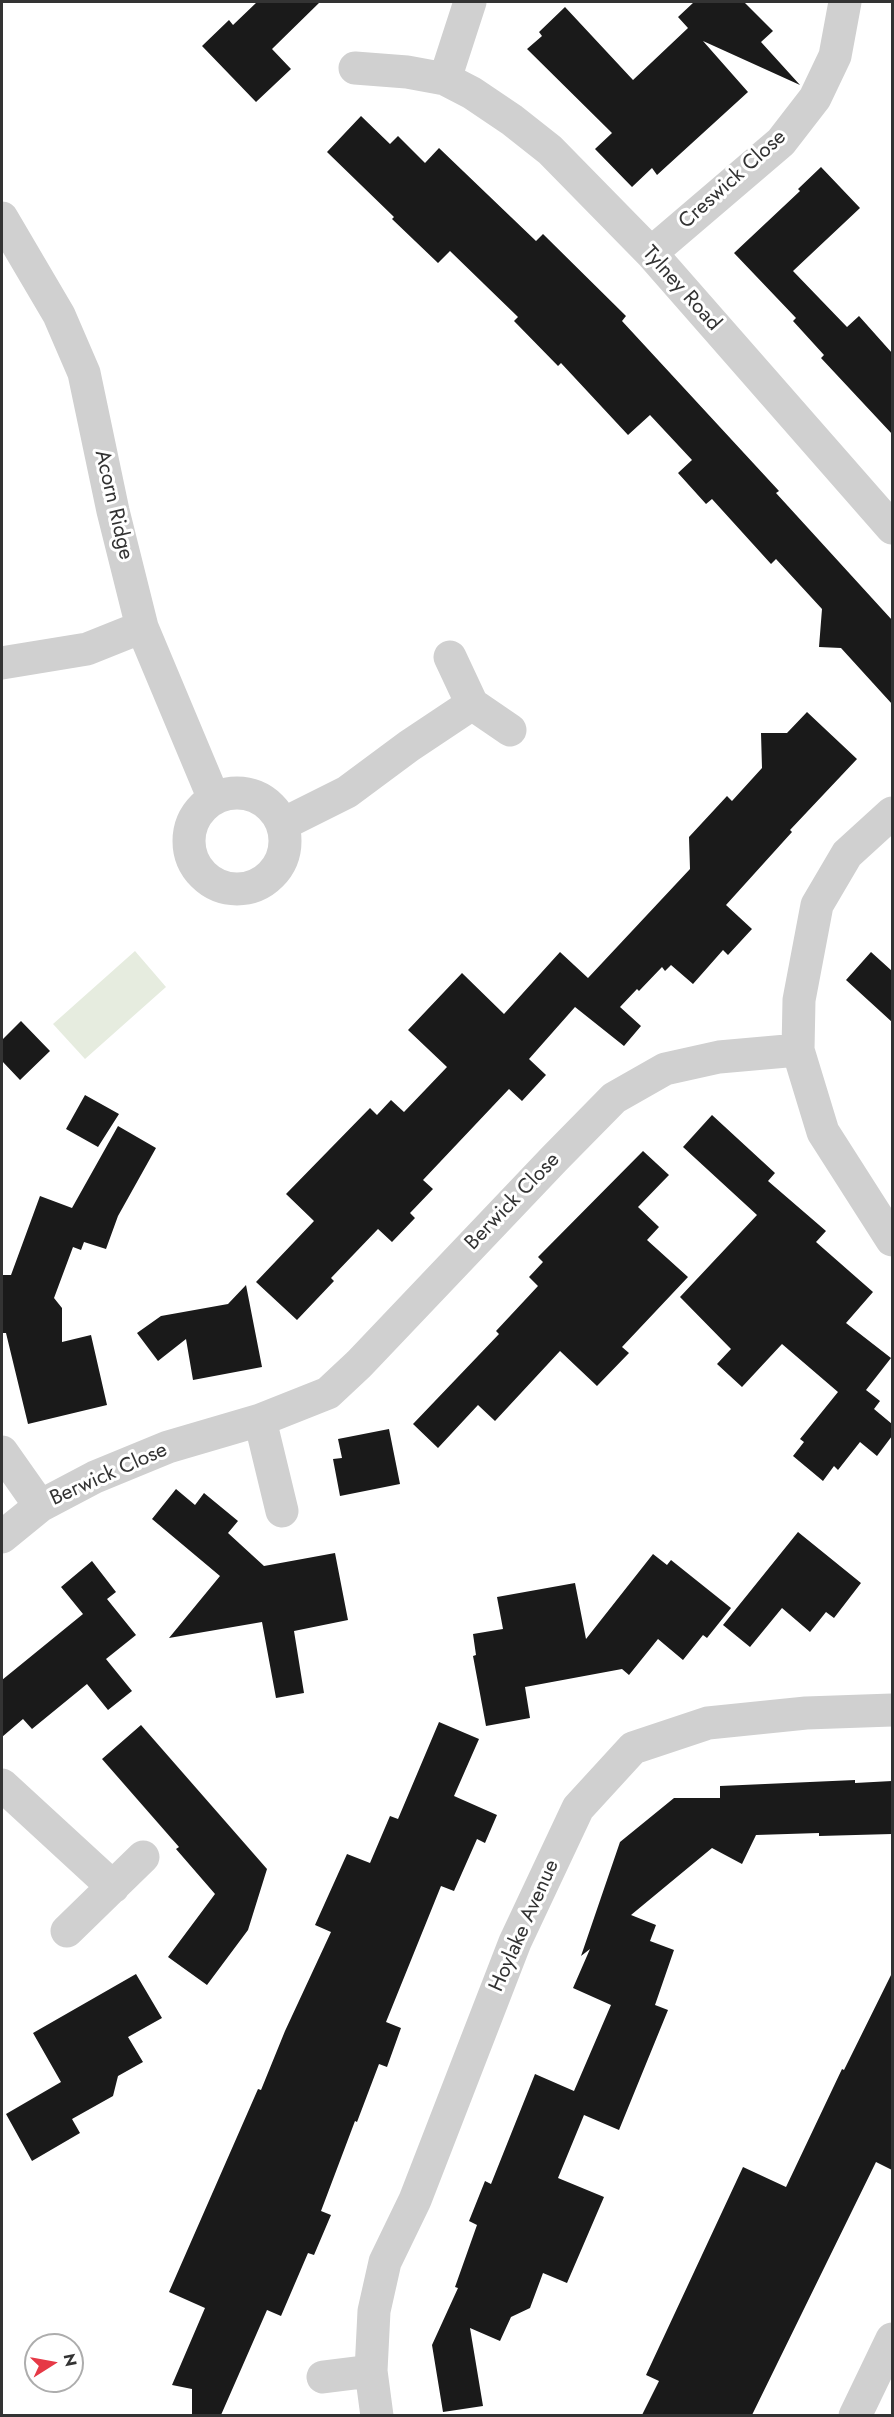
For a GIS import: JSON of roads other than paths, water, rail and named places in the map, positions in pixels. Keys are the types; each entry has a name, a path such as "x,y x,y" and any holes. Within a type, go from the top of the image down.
{"street":[{"path":"445,79 470,2"},
{"name":"Creswick Close","path":"651,253 788,134 815,98 835,56 845,2"},
{"name":"Tylney Road","path":"355,68 407,72 445,79 472,93 512,120 550,150 651,253 892,528"},
{"name":"Acorn Ridge","path":"2,218 59,315 84,373 113,512 142,627 214,799"},
{"path":"2,663 87,649 142,627"},
{"path":"450,657 472,704 510,730"},
{"path":"283,824 347,792 409,746 472,704"},
{"path":"233,792 254,795 272,806 283,824 286,846 278,868 261,884 239,890 222,887 203,876 192,856 189,835 197,814 214,799 233,792"},
{"path":"892,813 848,854 817,905 799,1000 798,1050 823,1132 892,1240"},
{"name":"Berwick Close","path":"2,1537 40,1506 94,1477 168,1447 260,1420 328,1393 359,1364 614,1098 665,1069 719,1057 798,1050"},
{"path":"260,1420 282,1511"},
{"path":"2,1452 40,1506"},
{"name":"Hoylake Avenue","path":"377,2415 371,2372 374,2311 385,2262 415,2200 515,1942 578,1808 633,1748 708,1723 806,1713 892,1710"},
{"path":"2,1785 113,1887"},
{"path":"67,1931 143,1857"},
{"path":"855,2415 892,2339"},
{"path":"323,2377 371,2372"}]}
